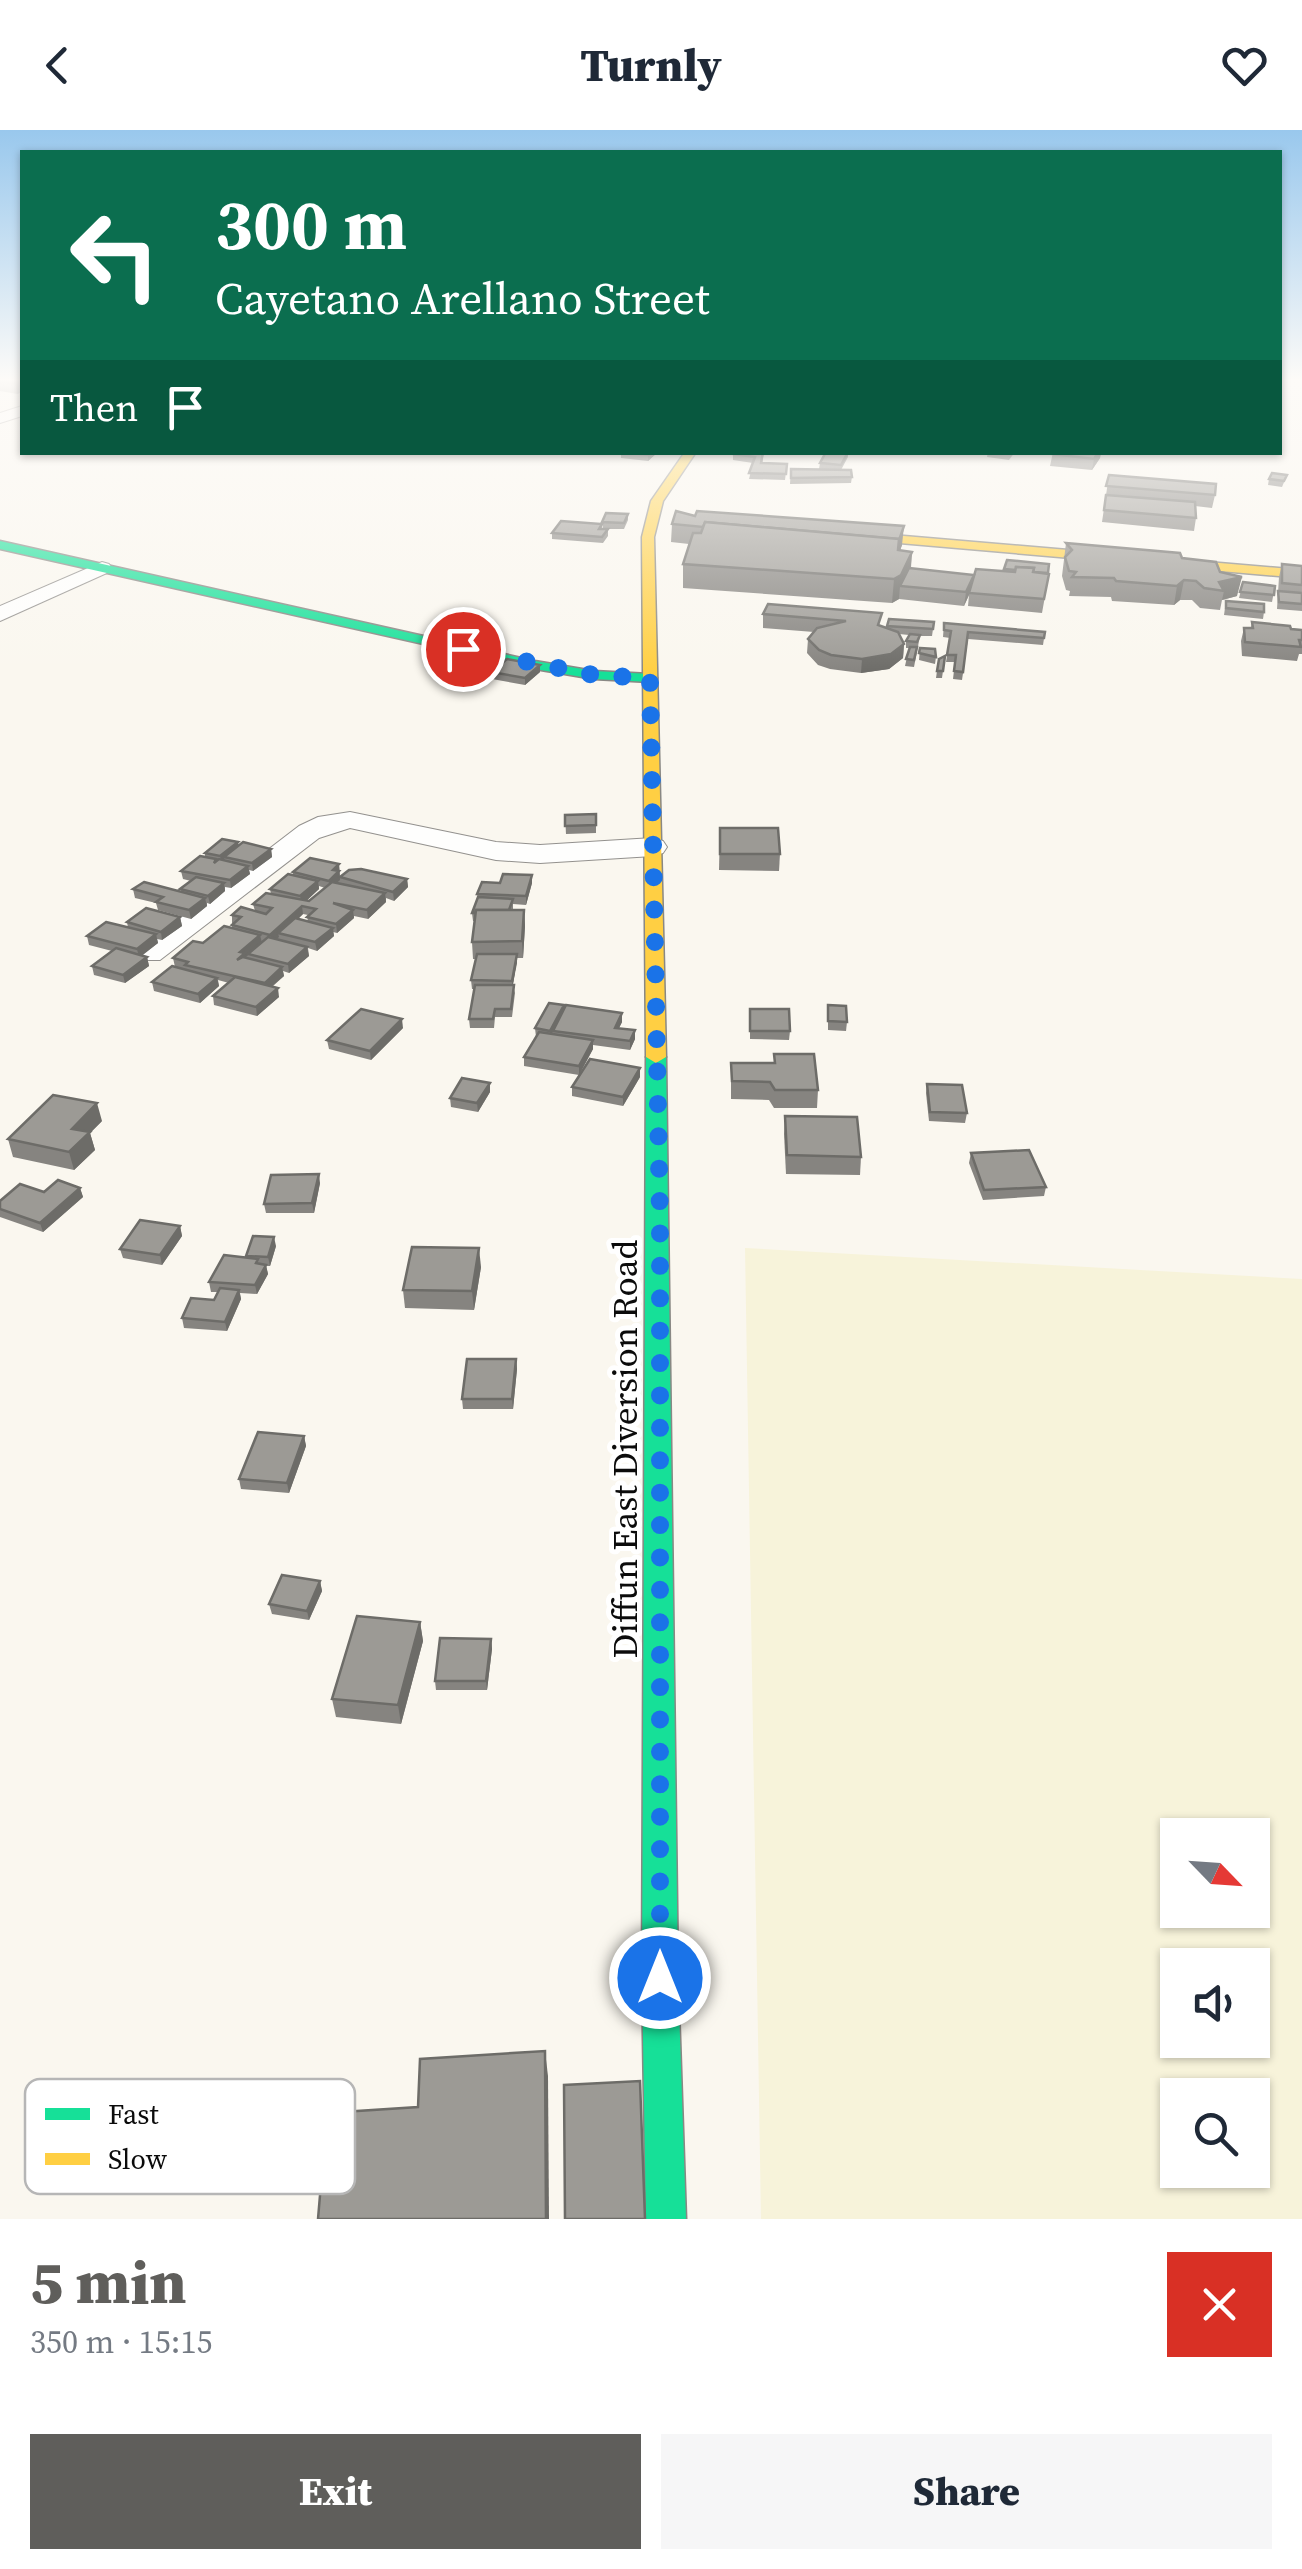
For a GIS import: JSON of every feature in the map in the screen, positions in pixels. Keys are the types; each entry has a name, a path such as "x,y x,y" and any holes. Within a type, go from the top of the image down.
{"main road":[{"name":"Diffun East Diversion Road","path":"666,2219 660,1978 660,1218 650,678 660,492 670,478"},
{"path":"806,532 1302,574"},
{"path":"0,545 536,665 594,675 650,678"}],"street":[{"path":"0,614 102,568"},
{"path":"149,954 309,832 328,823 350,820 482,848 526,853 653,847"}],"shaded area":[{"path":"745,1248 1302,1279 1302,2219 761,2219"}],"building":[{"path":"1108,478 1216,484 1215,495 1106,486"},
{"path":"1106,495 1195,502 1196,518 1104,510"},
{"path":"676,511 695,516 697,511 904,526 898,543 899,539 705,522 703,527 672,524"},
{"path":"606,513 628,514 624,523 602,522"},
{"path":"561,521 602,524 599,529 608,529 602,537 552,533"},
{"path":"705,522 899,539 898,550 912,552 901,575 894,579 683,564 693,533 701,533"},
{"path":"1066,543 1180,553 1182,558 1216,562 1220,572 1242,577 1219,582 1224,591 1204,588 1196,581 1184,580 1177,586 1072,577 1076,572 1069,571 1065,557 1072,550"},
{"path":"1007,560 1049,564 1048,573 1033,572 1034,568 1004,569"},
{"path":"1282,564 1302,566 1302,585 1282,583"},
{"path":"1016,567 1049,574 1044,599 969,593 976,569 1015,572"},
{"path":"909,568 974,575 966,592 900,586"},
{"path":"1243,582 1275,586 1274,595 1240,592"},
{"path":"1278,591 1302,593 1302,604 1279,602"},
{"path":"1226,601 1264,604 1264,612 1226,608"},
{"path":"768,604 882,613 878,625 898,632 904,644 891,654 862,659 831,655 808,639 817,628 846,621 763,614"},
{"path":"889,619 934,622 933,629 887,626"},
{"path":"1252,622 1302,630 1301,647 1245,642 1244,628 1253,628"},
{"path":"944,623 1045,632 1044,638 968,632 963,672 954,671 956,655 947,655 951,631 944,630"},
{"path":"910,634 920,635 917,642 906,641"},
{"path":"910,647 917,647 914,660 906,659"},
{"path":"920,648 935,649 936,657 919,653"},
{"path":"945,656 943,671 937,671 939,659"},
{"path":"468,659 482,662 475,667 460,665"},
{"path":"507,659 540,665 525,678 491,672"},
{"path":"596,814 596,825 565,826 565,815"},
{"path":"720,828 778,828 780,854 720,854"},
{"path":"222,839 238,842 220,856 205,853"},
{"path":"243,842 271,849 252,863 224,857"},
{"path":"200,856 216,859 214,863 219,859 248,866 230,880 181,871"},
{"path":"310,858 339,864 333,870 339,871 329,881 293,872"},
{"path":"349,870 407,879 393,892 340,877"},
{"path":"288,874 318,881 300,896 270,889"},
{"path":"503,874 532,875 526,896 477,894 482,882 500,883"},
{"path":"196,877 224,883 208,896 180,889"},
{"path":"144,882 205,898 189,910 156,902 163,897 133,889"},
{"path":"332,882 385,893 367,910 333,903 353,910 336,924 307,917 316,909 302,906 270,935 232,925 241,917 232,915 241,907 266,914 272,908 253,904 266,893 309,901"},
{"path":"478,897 513,899 509,910 472,913"},
{"path":"146,908 180,917 161,932 127,922"},
{"path":"476,910 524,910 522,941 472,942"},
{"path":"295,918 333,928 315,942 278,933"},
{"path":"106,922 156,934 137,949 87,936"},
{"path":"224,926 260,935 240,952 245,953 237,960 243,957 282,967 265,983 185,965 188,962 173,958 193,941 203,943"},
{"path":"268,937 307,947 288,964 248,954"},
{"path":"116,948 147,957 123,975 92,966"},
{"path":"477,954 517,954 512,981 471,980"},
{"path":"172,966 217,978 198,994 152,982"},
{"path":"235,977 278,988 256,1007 213,996"},
{"path":"475,985 514,985 511,1009 495,1009 493,1019 469,1019"},
{"path":"549,1003 564,1005 550,1031 535,1028"},
{"path":"566,1005 622,1013 615,1028 635,1030 630,1041 553,1031"},
{"path":"828,1005 846,1006 847,1022 828,1021"},
{"path":"361,1009 402,1019 370,1051 327,1040"},
{"path":"750,1009 789,1009 790,1031 750,1031"},
{"path":"539,1032 593,1040 579,1066 524,1057"},
{"path":"774,1054 814,1054 818,1090 775,1090 770,1082 732,1081 731,1063 775,1063"},
{"path":"590,1059 640,1068 623,1097 572,1087"},
{"path":"462,1078 490,1083 477,1103 450,1098"},
{"path":"927,1084 962,1085 967,1113 930,1112"},
{"path":"53,1095 97,1103 72,1129 90,1132 69,1152 8,1139"},
{"path":"785,1116 857,1117 861,1157 787,1155"},
{"path":"1029,1150 1046,1187 984,1190 971,1153"},
{"path":"319,1174 312,1203 264,1204 271,1175"},
{"path":"58,1180 80,1188 40,1223 0,1209 0,1201 20,1184 44,1192"},
{"path":"140,1220 180,1226 160,1255 120,1249"},
{"path":"253,1236 274,1237 268,1257 246,1256"},
{"path":"412,1247 479,1248 472,1291 403,1290"},
{"path":"224,1255 258,1259 256,1263 266,1265 255,1285 209,1282"},
{"path":"220,1288 239,1290 225,1322 182,1318 191,1298 214,1300"},
{"path":"467,1359 516,1359 512,1399 462,1399"},
{"path":"258,1432 304,1436 287,1483 239,1479"},
{"path":"282,1575 320,1581 307,1611 269,1604"},
{"path":"357,1616 420,1622 398,1705 332,1699"},
{"path":"440,1638 491,1639 486,1681 435,1681"},
{"path":"545,2051 546,2219 318,2219 320,2194 355,2194 355,2111 418,2107 420,2059"},
{"path":"640,2081 645,2219 565,2219 564,2085"}],"traffic: fast":[{"path":"0,545 535,665 594,675 650,678"},
{"path":"656,1057 660,1978 666,2219"}],"traffic: slow":[{"path":"656,1057 648,537 657,501 673,478"},
{"path":"834,534 1302,574"}],"route":[{"path":"463,649 594,675 650,678 660,1218 660,1978"}]}
